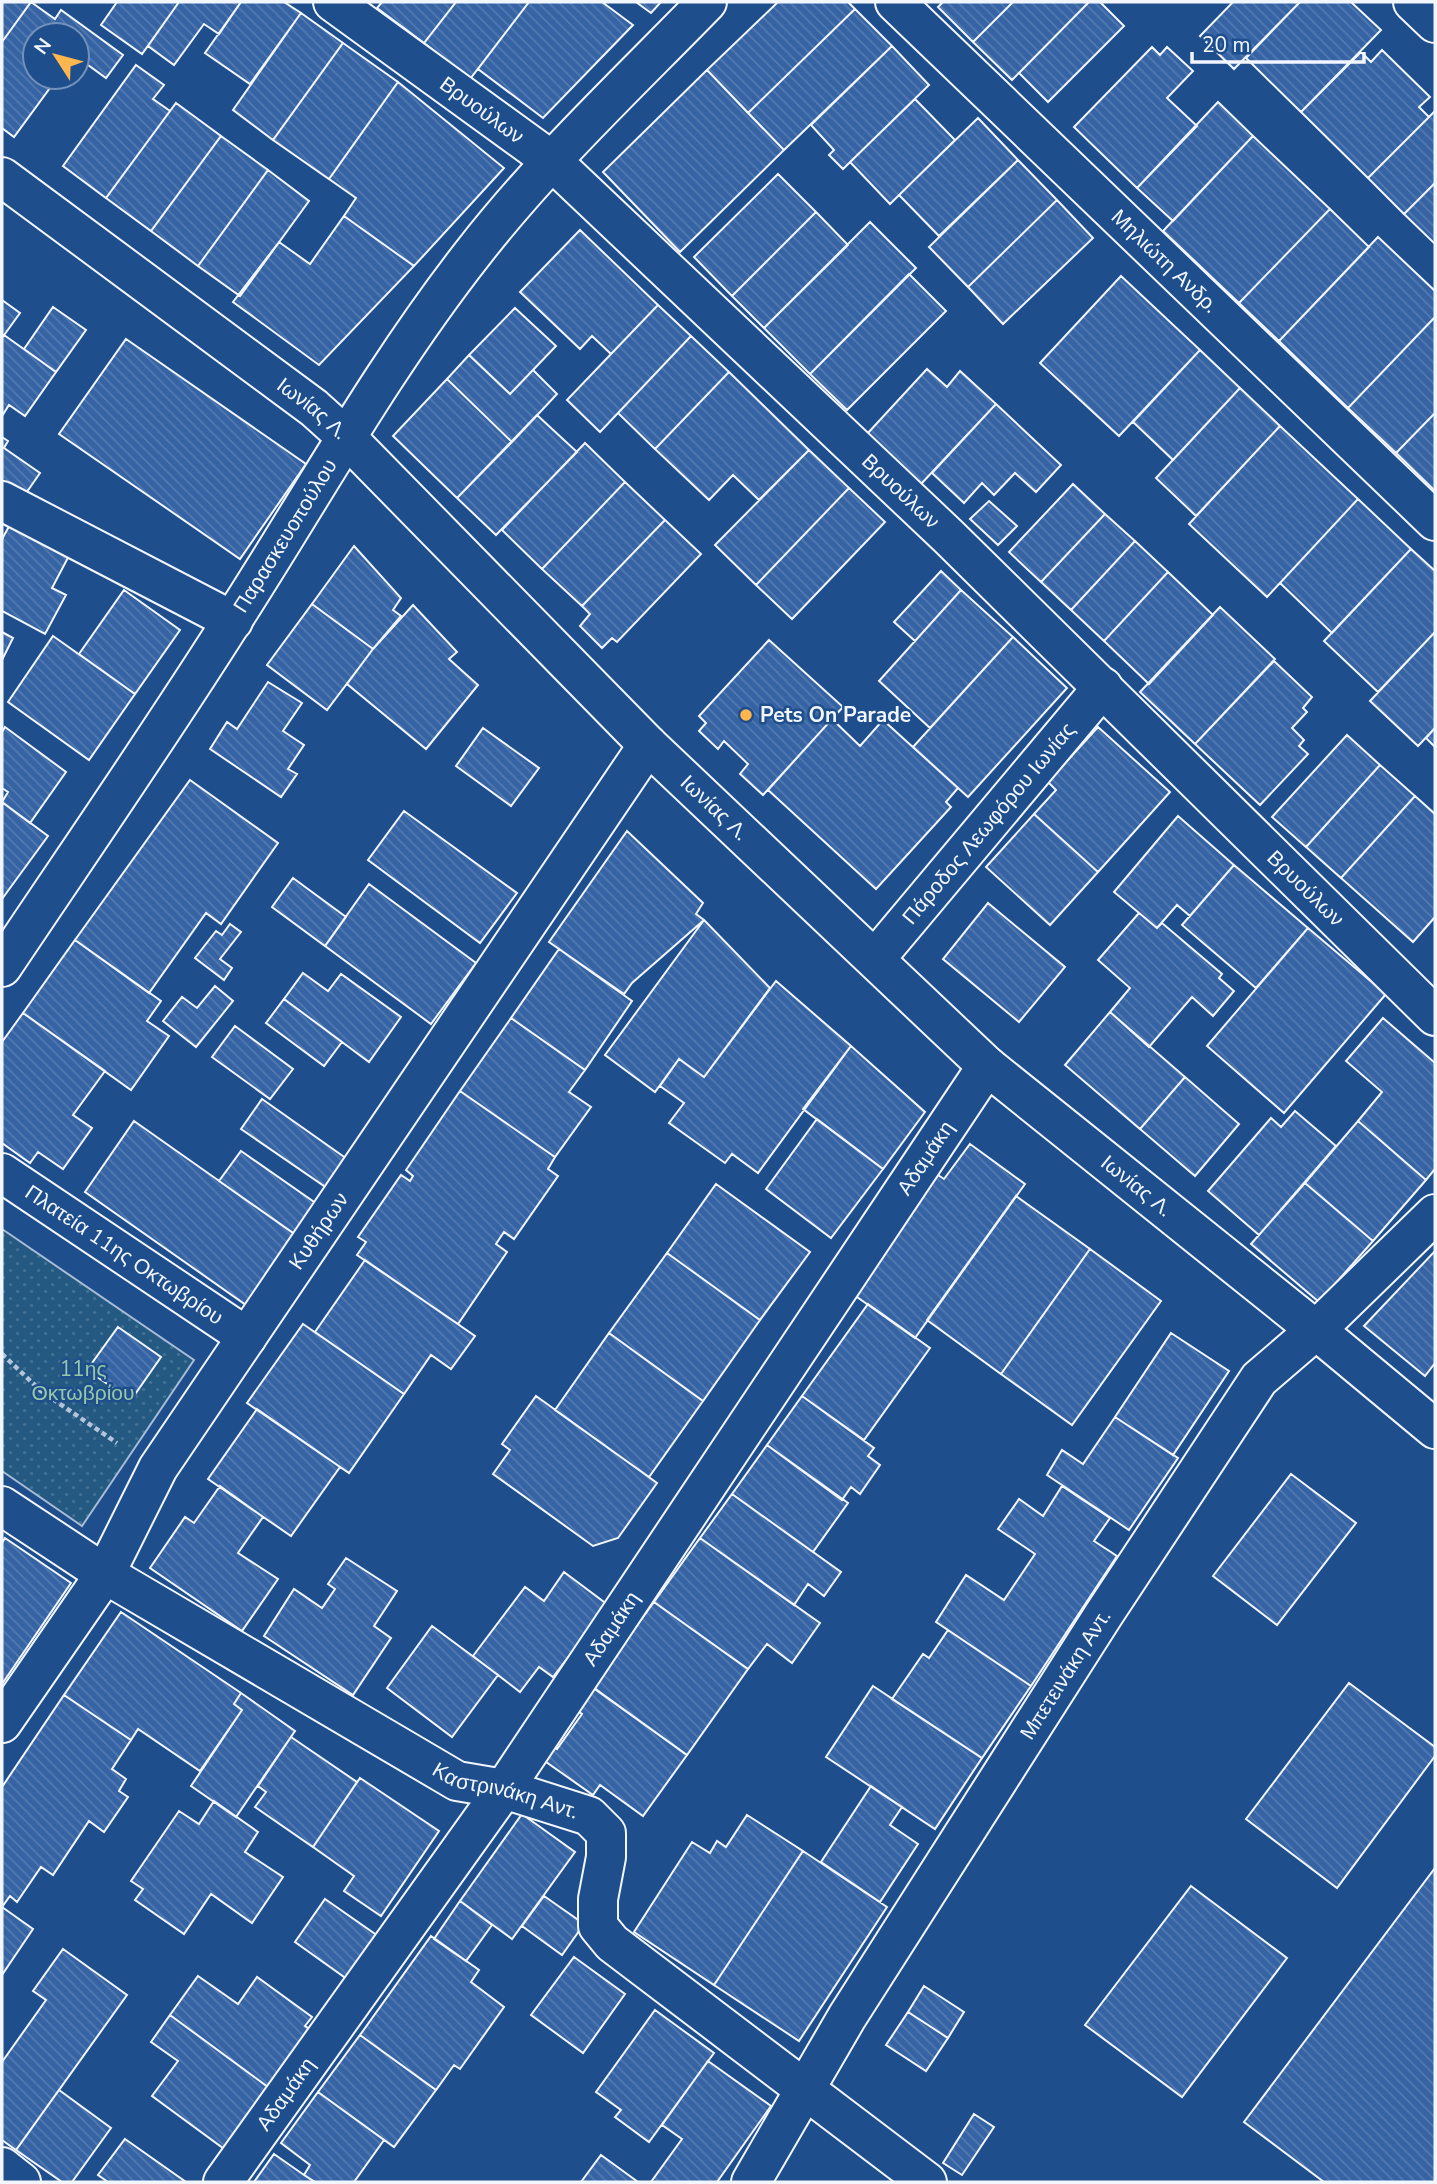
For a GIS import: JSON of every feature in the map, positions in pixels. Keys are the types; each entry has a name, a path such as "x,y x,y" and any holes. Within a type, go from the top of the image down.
{"street":[{"name":"Βρυούλων","path":"334,2 552,161 939,528 1435,1016"},
{"name":"Παρασκευοπούλου","path":"2,967 233,621 345,436 423,318 475,250 552,161 706,2"},
{"name":"Μηλιώτη Ανδρ.","path":"895,2 1435,521"},
{"path":"1413,2 1435,23"},
{"name":"Ιωνίας Λ.","path":"2,177 285,384 345,436 648,745 987,1066 1435,1429"},
{"path":"2,501 233,621"},
{"name":"Πάροδος Λεωφόρου Ιωνίας","path":"875,959 1103,687"},
{"name":"Κυθήρων","path":"2,1723 105,1574 158,1468 648,745"},
{"name":"Αδαμάκη","path":"223,2182 504,1789 987,1066"},
{"name":"Πλατεία 11ης Οκτωβρίου","path":"2,1173 247,1337"},
{"name":"Μπετεινάκη Αντ.","path":"751,2182 896,1938 1259,1379 1316,1330 1435,1214"},
{"name":"Καστρινάκη Αντ.","path":"2,1506 105,1574 457,1781 504,1789 589,1816 606,1833 606,1857 598,1899 598,1926 612,1943 927,2182"},
{"path":"2,2167 21,2182"}],"path":[{"path":"2,1354 41,1391 158,1468"}],"green space":[{"name":"11ης Οκτωβρίου","path":"2,1229 194,1360 82,1526 2,1471"}],"building":[{"path":"2,2 31,2 2,42"},
{"path":"31,2 55,19 61,10 76,21 21,21 21,91 48,91 14,137 2,128 2,42"},
{"path":"117,2 179,2 142,54 101,25"},
{"path":"179,2 241,2 219,34 204,24 174,65 148,46"},
{"path":"241,2 284,2 301,13 250,84 205,53"},
{"path":"382,2 456,2 424,43 377,8"},
{"path":"456,2 529,2 470,79 424,43"},
{"path":"529,2 602,2 633,25 543,118 478,69"},
{"path":"636,2 661,2 651,13"},
{"path":"778,2 848,2 855,9 748,113 707,70"},
{"path":"943,2 1013,2 973,42 938,7"},
{"path":"1013,2 1089,2 1012,80 973,42"},
{"path":"1089,2 1100,2 1124,26 1048,102 1019,73"},
{"path":"1233,2 1300,2 1234,69 1200,36"},
{"path":"1300,2 1351,2 1381,30 1301,112 1246,58"},
{"path":"855,9 892,46 784,150 748,113"},
{"path":"301,13 343,43 273,140 233,110"},
{"path":"91,32 123,55 106,78 91,67"},
{"path":"343,43 398,82 329,179 273,140"},
{"path":"892,46 929,85 843,169 829,155 834,150 811,125"},
{"path":"1152,47 1160,55 1167,47 1193,71 1167,98 1197,126 1137,188 1074,127"},
{"path":"1382,50 1430,97 1419,107 1429,117 1368,178 1301,112 1361,52 1371,62"},
{"path":"136,65 164,85 153,99 170,111 106,198 63,166"},
{"path":"707,70 784,150 680,252 603,172"},
{"path":"398,82 504,168 414,266 344,216 356,198 329,179"},
{"path":"915,99 955,140 890,204 850,162"},
{"path":"1218,102 1253,136 1173,221 1137,188"},
{"path":"176,103 221,136 151,231 106,198"},
{"path":"1435,111 1435,183 1404,214 1368,178"},
{"path":"978,118 1018,160 939,236 899,195"},
{"path":"221,136 268,170 198,266 151,231"},
{"path":"1253,136 1330,209 1239,303 1163,231"},
{"path":"1018,160 1057,200 968,287 929,247"},
{"path":"268,170 309,201 240,296 198,266"},
{"path":"778,174 816,212 732,296 694,257"},
{"path":"1435,183 1435,244 1404,214"},
{"path":"1057,200 1093,238 1003,324 968,287"},
{"path":"1330,209 1369,247 1279,341 1239,303"},
{"path":"816,212 848,245 764,328 732,296"},
{"path":"344,216 414,266 319,365 233,302 279,242 310,264"},
{"path":"870,222 916,268 810,374 764,328"},
{"path":"580,230 658,305 611,354 592,336 580,349 520,292"},
{"path":"1378,237 1435,291 1435,317 1348,408 1279,341"},
{"path":"909,274 946,311 847,410 810,374"},
{"path":"1121,276 1200,350 1119,436 1040,363"},
{"path":"2,300 20,313 2,338"},
{"path":"658,305 691,336 600,432 567,400"},
{"path":"53,307 86,330 56,372 24,349"},
{"path":"515,308 556,346 510,394 469,355"},
{"path":"1435,317 1435,413 1396,453 1348,408"},
{"path":"4,335 56,372 25,416 9,405 2,416"},
{"path":"691,336 729,372 655,449 618,413"},
{"path":"126,339 306,464 240,559 59,434"},
{"path":"1200,350 1240,388 1173,460 1133,422"},
{"path":"469,355 510,394 533,370 557,394 512,442 447,379"},
{"path":"927,369 947,387 960,371 996,404 921,484 867,434"},
{"path":"729,372 809,450 759,500 733,475 709,500 655,449"},
{"path":"447,379 512,442 457,498 393,436"},
{"path":"1240,388 1280,426 1196,516 1156,478"},
{"path":"996,404 1061,465 1036,492 1015,473 994,495 982,483 964,503 932,473"},
{"path":"1435,413 1435,491 1396,453"},
{"path":"537,415 577,452 496,535 457,498"},
{"path":"1280,426 1358,499 1267,597 1189,524"},
{"path":"2,437 8,441 4,448 40,473 22,499 2,487"},
{"path":"585,443 625,482 542,569 502,530"},
{"path":"809,450 849,488 756,585 715,545"},
{"path":"625,482 665,520 582,606 542,569"},
{"path":"1073,484 1105,514 1041,582 1009,552"},
{"path":"849,488 885,522 792,619 756,585"},
{"path":"1358,499 1411,549 1332,633 1280,583"},
{"path":"989,501 1017,526 998,545 970,519"},
{"path":"1105,514 1135,541 1071,610 1041,582"},
{"path":"665,520 701,554 617,642 612,638 602,648 580,626 590,614 582,606"},
{"path":"12,521 71,552 52,588 66,595 45,634 2,611 2,539"},
{"path":"1135,541 1168,572 1104,641 1071,610"},
{"path":"354,546 401,598 393,610 401,616 373,649 312,604"},
{"path":"1411,549 1435,571 1435,632 1378,692 1324,641"},
{"path":"941,571 961,590 915,641 894,622"},
{"path":"1168,572 1213,615 1149,684 1104,641"},
{"path":"124,590 180,630 135,694 79,654"},
{"path":"961,590 1013,637 930,728 879,681"},
{"path":"312,604 373,649 327,710 267,665"},
{"path":"413,605 457,652 449,659 478,685 426,749 347,684 373,649"},
{"path":"1220,607 1275,659 1195,744 1140,692"},
{"path":"2,632 13,638 2,660"},
{"path":"1435,632 1435,728 1418,746 1370,701"},
{"path":"53,636 135,694 89,760 8,702"},
{"path":"1013,637 1067,688 968,797 913,747"},
{"path":"769,640 843,707 763,795 740,774 748,764 724,741 718,749 699,731 706,723 699,716"},
{"path":"1274,661 1312,697 1303,708 1307,712 1292,728 1304,740 1299,746 1308,754 1260,805 1195,744"},
{"path":"268,682 302,703 283,731 304,745 288,769 297,774 281,797 210,749 227,722 237,729"},
{"path":"832,719 860,746 883,720 958,788 946,802 951,807 876,889 768,790"},
{"path":"5,727 66,772 30,823 2,802 8,792 2,788 2,732"},
{"path":"1098,727 1170,792 1098,872 1034,814 1056,790 1048,782"},
{"path":"483,728 539,768 511,806 456,766"},
{"path":"1435,728 1435,747 1426,738"},
{"path":"1347,735 1380,765 1306,847 1272,817"},
{"path":"1380,765 1415,796 1341,878 1306,847"},
{"path":"190,780 278,843 221,924 206,913 149,993 75,940"},
{"path":"1415,796 1435,814 1435,917 1413,942 1341,878"},
{"path":"2,802 48,836 2,899"},
{"path":"404,811 517,893 480,943 368,860"},
{"path":"1034,814 1098,872 1050,925 986,867"},
{"path":"1178,816 1234,865 1190,916 1177,905 1157,928 1114,892"},
{"path":"627,831 703,903 696,914 704,920 632,983 624,994 549,942"},
{"path":"1234,865 1308,928 1256,988 1182,925"},
{"path":"293,878 346,917 325,946 272,907"},
{"path":"369,884 476,963 431,1024 325,946"},
{"path":"988,903 1065,967 1019,1022 943,959"},
{"path":"1139,913 1157,928 1162,923 1222,974 1219,978 1234,991 1213,1016 1192,997 1149,1047 1110,1012 1130,988 1098,960"},
{"path":"704,920 770,988 704,1077 679,1059 655,1092 605,1055"},
{"path":"230,924 241,932 220,959 232,968 224,980 195,958 216,931 222,935"},
{"path":"1308,928 1386,994 1284,1113 1207,1046"},
{"path":"75,940 161,1001 147,1021 169,1036 131,1090 23,1013"},
{"path":"559,949 632,1001 585,1070 511,1018"},
{"path":"303,973 328,991 341,974 401,1017 369,1062 284,999"},
{"path":"776,981 851,1046 758,1173 732,1154 725,1163 669,1123 684,1103 660,1086 679,1059 704,1077"},
{"path":"215,986 233,1001 196,1047 163,1021 182,997 197,1008"},
{"path":"284,999 342,1042 324,1066 266,1023"},
{"path":"1110,1012 1185,1077 1140,1129 1065,1065"},
{"path":"23,1013 105,1071 73,1115 92,1128 63,1169 38,1152 30,1163 2,1143 2,1042"},
{"path":"511,1018 585,1070 569,1092 591,1107 555,1157 460,1091"},
{"path":"1383,1018 1435,1063 1435,1169 1426,1180 1358,1121 1382,1092 1346,1061"},
{"path":"235,1026 293,1069 270,1099 212,1057"},
{"path":"851,1046 925,1112 883,1169 803,1109"},
{"path":"1185,1077 1239,1124 1195,1176 1140,1129"},
{"path":"460,1091 555,1157 548,1169 558,1176 514,1239 504,1232 496,1244 507,1252 458,1324 357,1255 366,1242 358,1237 401,1175 410,1181 413,1176 406,1170"},
{"path":"262,1099 347,1159 327,1188 241,1129"},
{"path":"1295,1111 1336,1146 1259,1235 1208,1191 1271,1118 1281,1127"},
{"path":"817,1119 883,1169 831,1238 766,1189"},
{"path":"134,1121 296,1235 246,1305 85,1192"},
{"path":"1358,1121 1426,1180 1373,1241 1305,1183"},
{"path":"970,1144 1025,1184 915,1338 850,1292 935,1173 944,1179"},
{"path":"241,1151 317,1204 296,1235 219,1181"},
{"path":"1305,1183 1373,1241 1319,1302 1251,1244"},
{"path":"716,1184 810,1252 760,1320 667,1253"},
{"path":"1016,1196 1090,1249 1001,1374 927,1320"},
{"path":"1090,1249 1161,1301 1072,1425 1001,1374"},
{"path":"1435,1251 1435,1363 1425,1376 1364,1326"},
{"path":"667,1253 760,1320 703,1401 609,1333"},
{"path":"365,1260 475,1336 451,1369 431,1355 404,1394 315,1332"},
{"path":"868,1304 930,1348 864,1440 802,1396"},
{"path":"303,1324 404,1394 349,1473 247,1403"},
{"path":"118,1327 161,1357 131,1400 87,1370"},
{"path":"609,1333 703,1401 649,1477 555,1410"},
{"path":"1171,1333 1229,1371 1173,1455 1115,1417"},
{"path":"536,1396 657,1483 618,1538 593,1546 493,1474 510,1450 502,1444"},
{"path":"802,1396 874,1448 868,1456 880,1465 860,1494 851,1487 842,1500 767,1445"},
{"path":"257,1409 340,1467 291,1536 208,1479"},
{"path":"1115,1417 1178,1458 1129,1530 1047,1475 1062,1450 1083,1464"},
{"path":"767,1445 848,1503 813,1552 732,1494"},
{"path":"1291,1474 1356,1523 1277,1625 1213,1576"},
{"path":"220,1486 263,1517 238,1553 278,1579 242,1631 150,1568 185,1517 194,1523"},
{"path":"1062,1486 1110,1518 1094,1541 1117,1556 1031,1686 936,1622 966,1575 1004,1600 1035,1554 998,1529 1019,1499 1043,1516"},
{"path":"732,1494 841,1572 824,1596 808,1584 794,1605 700,1538"},
{"path":"5,1538 71,1583 2,1684 2,1543"},
{"path":"700,1538 820,1623 792,1663 767,1644 748,1669 654,1602"},
{"path":"346,1558 397,1591 374,1626 391,1638 353,1695 264,1636 294,1589 322,1608 335,1589 328,1584"},
{"path":"564,1572 608,1605 553,1677 539,1667 520,1692 473,1656 525,1587 544,1601"},
{"path":"654,1602 748,1669 687,1755 592,1687"},
{"path":"121,1612 241,1693 234,1704 242,1710 200,1771 138,1729 131,1740 64,1695"},
{"path":"432,1626 498,1675 452,1737 387,1688"},
{"path":"948,1630 1031,1686 982,1758 892,1699 923,1654 929,1658"},
{"path":"1349,1683 1435,1747 1435,1756 1337,1888 1246,1819"},
{"path":"590,1685 687,1755 643,1816 600,1785 593,1795 539,1757 549,1743 557,1749 582,1714 574,1708"},
{"path":"873,1686 982,1758 935,1829 826,1757"},
{"path":"241,1693 295,1731 236,1817 191,1786 242,1710 234,1704"},
{"path":"64,1695 131,1740 112,1769 126,1779 119,1791 128,1797 104,1832 89,1821 53,1875 41,1867 17,1902 10,1896 2,1907 2,1787"},
{"path":"291,1737 357,1782 313,1847 255,1807 266,1792 258,1786"},
{"path":"360,1778 439,1831 381,1916 344,1891 354,1876 313,1847"},
{"path":"871,1786 902,1807 890,1825 918,1844 880,1902 821,1862"},
{"path":"214,1801 258,1832 245,1852 283,1877 252,1923 211,1894 184,1934 135,1900 143,1889 131,1881 179,1811 199,1824"},
{"path":"522,1814 575,1852 512,1939 460,1901"},
{"path":"747,1815 803,1851 714,1985 634,1932 692,1842 710,1853 717,1841 726,1847"},
{"path":"803,1851 887,1907 799,2041 714,1985"},
{"path":"1435,1868 1435,2182 1324,2182 1244,2122"},
{"path":"1191,1886 1287,1958 1182,2097 1085,2025"},
{"path":"544,1896 584,1924 562,1955 522,1926"},
{"path":"325,1899 378,1936 347,1979 295,1942"},
{"path":"460,1901 492,1925 466,1961 434,1939"},
{"path":"2,1907 33,1929 2,1975"},
{"path":"431,1936 479,1970 471,1982 504,2007 460,2069 454,2065 436,2090 360,2035"},
{"path":"63,1949 127,1995 16,2150 2,2140 2,2062 46,2000 33,1991"},
{"path":"574,1957 625,1994 583,2053 531,2015"},
{"path":"198,1976 238,2004 257,1977 312,2017 305,2026 314,2032 272,2090 170,2015"},
{"path":"924,1986 964,2012 948,2038 908,2012"},
{"path":"655,2010 714,2053 649,2142 615,2117 621,2110 596,2092"},
{"path":"908,2012 948,2038 926,2071 886,2045"},
{"path":"170,2015 272,2090 227,2151 152,2096 178,2061 151,2042"},
{"path":"360,2035 436,2090 394,2147 318,2092"},
{"path":"708,2061 771,2106 717,2182 651,2182 682,2139 662,2125"},
{"path":"59,2090 111,2128 72,2182 62,2182 16,2150"},
{"path":"318,2092 384,2140 354,2182 315,2182 304,2175 310,2165 281,2143"},
{"path":"974,2114 994,2127 962,2175 943,2163"},
{"path":"125,2139 186,2182 108,2182 98,2175"},
{"path":"274,2154 304,2175 315,2182 254,2182"},
{"path":"601,2155 638,2182 581,2182"}],"place":[{"name":"Pets On Parade","path":"746,715"}]}
